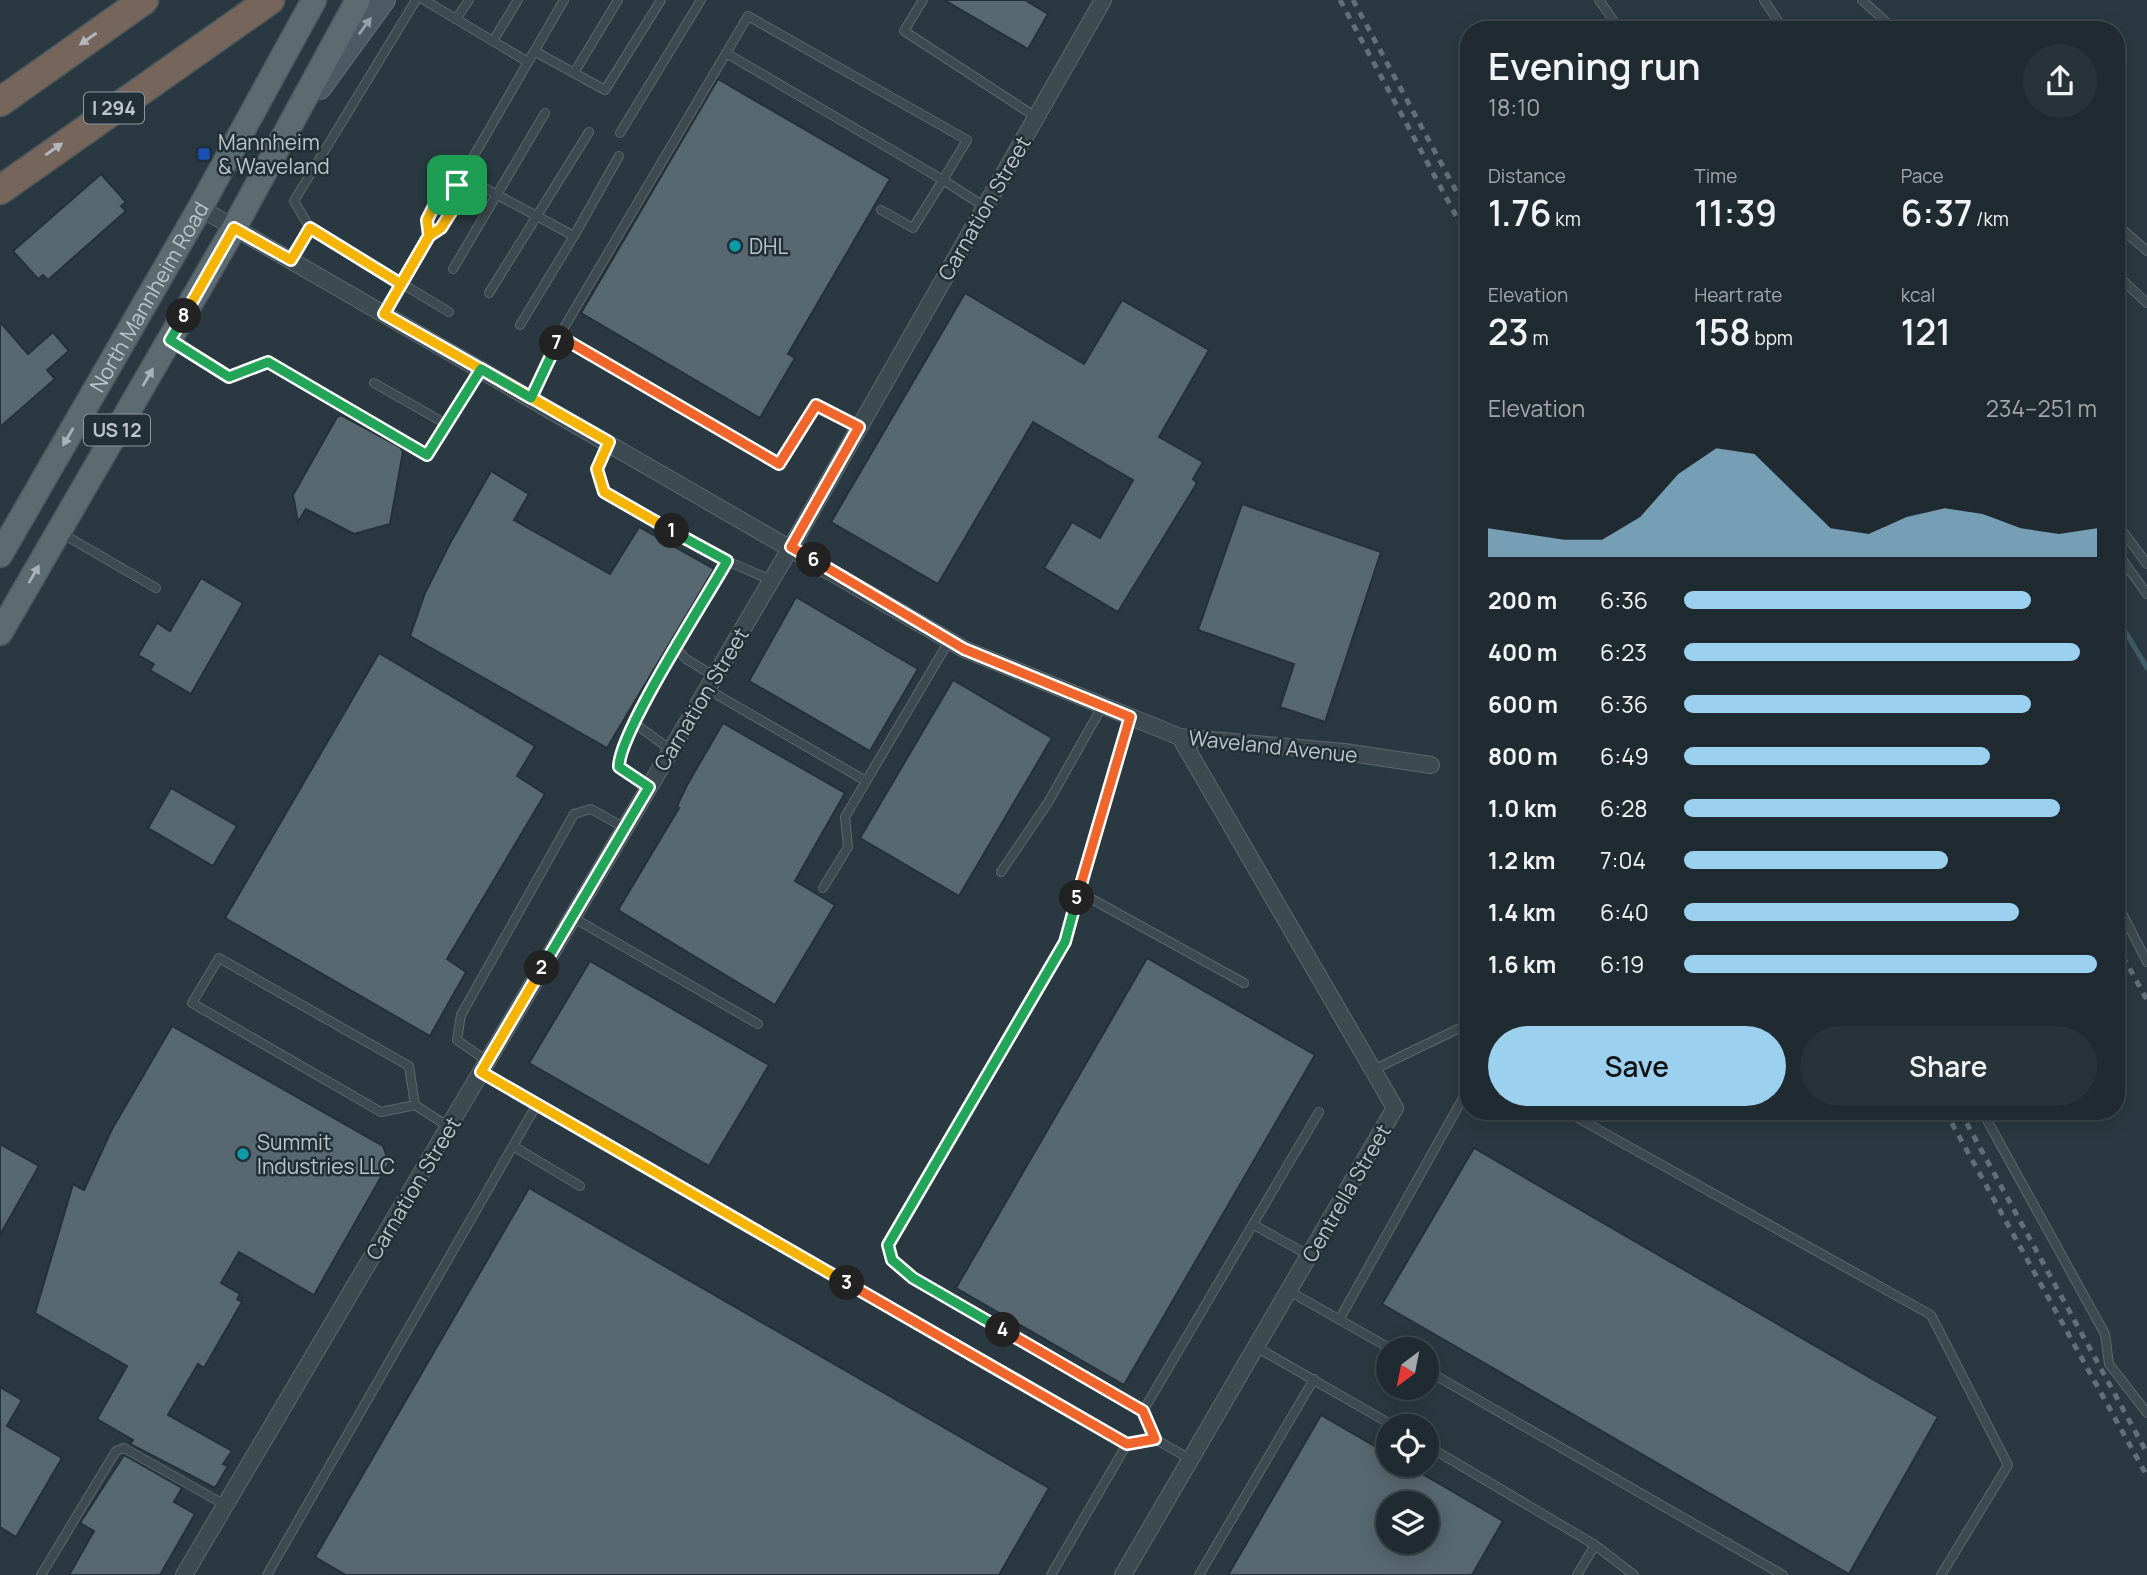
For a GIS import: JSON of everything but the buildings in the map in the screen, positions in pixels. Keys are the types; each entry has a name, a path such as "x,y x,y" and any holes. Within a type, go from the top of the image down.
{"highway":[{"path":"0,102 144,0"},
{"name":"I 294","path":"0,190 270,0"}],"main road":[{"name":"North Mannheim Road","path":"0,555 200,208 314,0"},
{"name":"North Mannheim Road","path":"0,633 234,228 358,0"}],"street":[{"path":"282,140 384,0"},
{"name":"Carnation Street","path":"184,1575 791,547 1103,0"},
{"name":"Waveland Avenue","path":"200,208 791,547 949,641 1180,737 1344,752 1431,765"},
{"name":"Centrella Street","path":"1123,1575 1395,1108 1180,737"}],"lane":[{"path":"416,0 294,201 310,228 449,312"},
{"path":"424,0 528,62"},
{"path":"456,19 469,0"},
{"path":"493,41 518,0"},
{"path":"384,314 429,236 441,228 460,198 457,185 564,0"},
{"path":"574,73 618,0"},
{"path":"534,51 605,90 661,0"},
{"path":"620,133 701,0"},
{"path":"923,0 904,31 1036,117"},
{"path":"1599,0 1614,21"},
{"path":"1764,0 1778,21"},
{"path":"1862,0 1885,21"},
{"path":"531,398 559,336 748,16 967,140 913,228 881,210"},
{"path":"726,53 985,207"},
{"path":"453,269 545,113"},
{"path":"489,293 589,132"},
{"path":"520,325 619,156"},
{"path":"462,176 574,236"},
{"path":"429,236 427,220 443,188 457,185"},
{"path":"291,260 310,228"},
{"path":"2125,232 2147,251"},
{"path":"2125,282 2147,303"},
{"path":"559,336 779,464 816,405 859,427"},
{"path":"170,340 229,377 268,362 427,455 481,369"},
{"path":"374,383 446,424"},
{"path":"609,442 597,469 604,492 727,561 771,580"},
{"path":"59,532 156,588"},
{"path":"2125,534 2147,564"},
{"path":"649,787 619,767 618,757 634,723 727,561"},
{"path":"2125,563 2147,594"},
{"path":"822,888 848,847 845,817 949,641"},
{"path":"677,649 711,682 866,781"},
{"path":"1001,872 1049,801 1103,705"},
{"path":"1130,717 1065,942 888,1245 892,1260 913,1278 1143,1411 1155,1439 1190,1459"},
{"path":"634,723 671,750"},
{"path":"625,828 591,809 574,814 461,1015 457,1040 484,1067 537,1104 1127,1444 1155,1439"},
{"path":"1079,892 1244,983"},
{"path":"572,917 758,1024"},
{"path":"2125,919 2147,962"},
{"path":"415,1105 410,1066 219,958 191,1003 381,1112 415,1105 449,1127"},
{"path":"1373,1070 1460,1028"},
{"path":"1339,1320 1460,1103"},
{"path":"267,1575 537,1104"},
{"path":"1143,1411 1319,1112"},
{"path":"1581,1120 1931,1315 2008,1465 1941,1575"},
{"path":"1987,1120 2105,1334 2109,1364 2147,1413"},
{"path":"513,1146 580,1186"},
{"path":"1254,1226 1310,1256"},
{"path":"1289,1291 1376,1341"},
{"path":"1256,1348 1376,1415"},
{"path":"1439,1377 1783,1575"},
{"path":"1199,1575 1314,1379"},
{"path":"1051,1575 1127,1444"},
{"path":"41,1575 116,1451 124,1448 225,1506"},
{"path":"1439,1454 1595,1545 1634,1575"},
{"path":"1577,1575 1595,1545"}],"waterway":[{"path":"2125,631 2147,668"}],"railway":[{"path":"1340,0 1460,223"},
{"path":"1353,0 1460,198"},
{"path":"2125,960 2147,1000"},
{"path":"1950,1120 2147,1476"},
{"path":"1965,1120 2147,1453"}],"place":[{"name":"Mannheim & Waveland","path":"204,154"},
{"name":"DHL","path":"735,246"},
{"name":"Summit Industries LLC","path":"243,1154"}],"route":[{"path":"457,185 443,188 427,220 429,236 401,284 310,228 291,260 234,228 170,340 229,377 268,362 427,455 481,369 531,398 559,336 779,464 816,405 859,427 791,547 964,649 1130,717 1065,942 888,1245 892,1260 913,1278 1143,1411 1155,1439 1127,1444 481,1072 649,787 619,767 618,757 634,723 727,561 604,492 597,469 609,442 520,392 481,369 384,314 429,236 441,228 460,198 457,185"}]}
